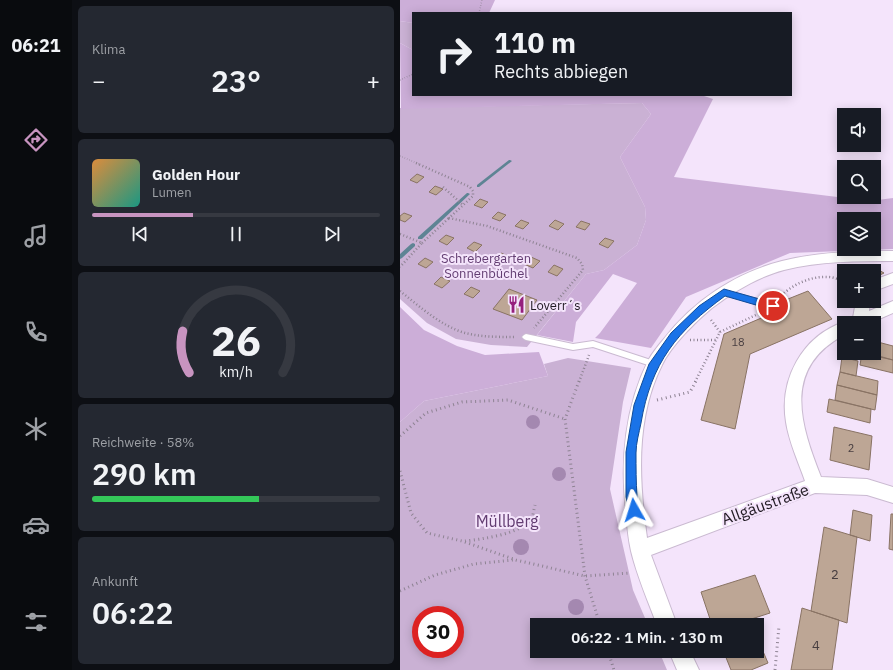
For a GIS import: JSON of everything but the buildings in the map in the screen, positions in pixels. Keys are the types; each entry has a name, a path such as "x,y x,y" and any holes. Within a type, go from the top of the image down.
{"street":[{"path":"664,618 646,571 640,550 632,497 631,452 639,405 654,364 674,335 702,308 724,292 752,278 773,269 810,260 846,256 893,256"},
{"path":"881,283 893,278"},
{"path":"872,316 893,307"},
{"path":"814,485 796,431 793,411 797,375 803,362 817,346 837,331"},
{"name":"Allgäustraße","path":"640,550 814,485 867,487 893,495"},
{"path":"682,658 688,670"}],"lane":[{"path":"724,292 773,306"},
{"path":"526,337 573,347 593,344 654,364"}],"path":[{"path":"479,12 482,0"},
{"path":"400,80 412,74"},
{"path":"400,156 470,187 473,191 472,196 422,243 400,267"},
{"path":"443,187 462,204"},
{"path":"400,291 434,317 461,331 493,337 526,337 582,270 582,264 577,258 487,226 449,218"},
{"path":"400,234 422,243"},
{"path":"639,405 690,392 720,332 773,306 783,292 810,279 829,277 837,279"},
{"path":"674,335 687,340 716,340"},
{"path":"593,344 565,419 585,576 598,618"},
{"path":"400,436 426,413 462,402 508,400 565,419"},
{"path":"400,470 411,513 427,533 462,541 516,560 585,576 646,571"},
{"path":"462,541 484,539 510,531 530,522 534,516 535,505"},
{"path":"400,591 435,575 474,564 516,560"},
{"path":"775,670 779,626"},
{"path":"610,658 614,670"}],"green space":[{"path":"400,21 412,23 412,49 400,43"},
{"name":"Schrebergarten Sonnenbüchel","path":"642,103 651,114 620,157 645,207 646,220 637,245 604,270 586,274 527,347 491,345 456,339 427,323 400,299 400,108"},
{"name":"Müllberg","path":"568,358 631,368 623,402 610,489 633,590 645,618 530,618 530,658 662,658 667,670 400,670 400,422 424,401 548,376 544,364"}],"shaded area":[{"path":"400,0 495,0 489,12 412,12 412,23 400,21"},
{"path":"400,43 412,49 412,96 704,96 713,99 674,177 837,197 837,204 881,204 881,200 893,198 893,249 881,249 881,212 837,212 837,251 790,253 686,297 651,348 595,338 637,283 613,274 576,322 573,342 537,335 586,274 604,270 637,245 646,220 645,207 620,157 651,114 642,103 401,109"},
{"path":"400,307 424,330 457,346 485,355 539,352 548,376 424,401 400,422"}],"waterway":[{"path":"478,186 510,161"},
{"path":"420,238 468,194"},
{"path":"400,257 413,245"}],"place":[{"name":"Loverr´s","path":"517,305"}],"route":[{"path":"634,510 632,497 631,452 639,405 654,364 674,335 702,308 724,292 773,306"}]}
